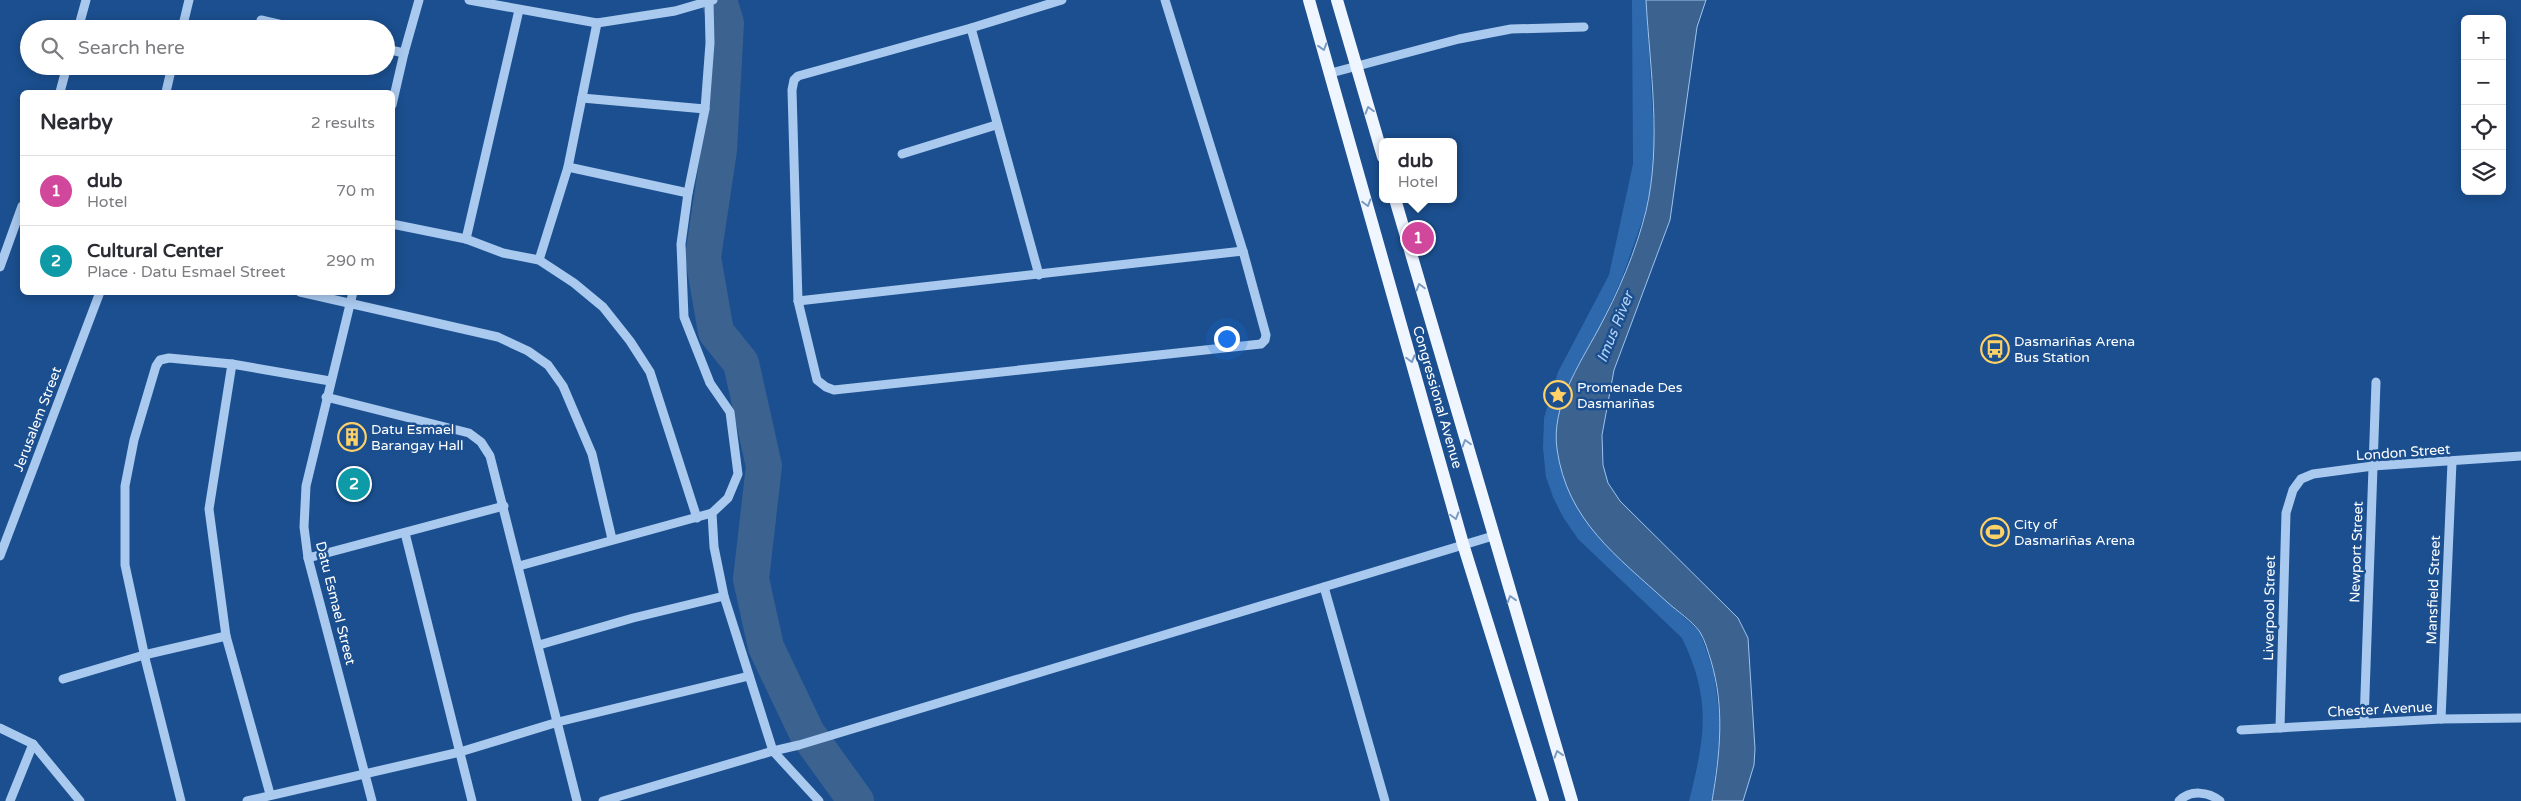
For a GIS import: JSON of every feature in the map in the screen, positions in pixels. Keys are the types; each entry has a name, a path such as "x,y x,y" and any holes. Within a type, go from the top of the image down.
{"main road":[{"name":"Congressional Avenue","path":"1309,0 1463,544 1543,801"},
{"path":"1337,0 1379,143"},
{"name":"Congressional Avenue","path":"1396,203 1492,536 1572,801"}],"street":[{"path":"80,20 86,0"},
{"path":"184,20 189,0"},
{"path":"395,92 419,0"},
{"path":"469,0 597,23 675,11 711,0 705,109 680,244 684,317 710,383 730,412 738,474 728,498 712,513 519,566"},
{"path":"1062,0 971,28 798,76 794,80 792,90 798,301 817,380 826,387 834,390 1261,344 1265,340 1266,335 1244,251 1165,0"},
{"path":"466,239 519,10"},
{"path":"540,260 568,167 597,23"},
{"path":"1331,73 1459,38 1511,29 1584,27"},
{"path":"971,28 996,125 1039,275"},
{"path":"395,51 404,53"},
{"path":"61,90 65,75"},
{"path":"166,90 170,75"},
{"path":"582,98 705,109"},
{"path":"902,154 996,125"},
{"path":"568,167 688,193"},
{"path":"0,268 20,212"},
{"path":"395,225 466,239 503,252 540,260 574,283 603,307 630,341 650,372 697,518"},
{"path":"798,301 1244,251"},
{"name":"Jerusalem Street","path":"0,556 99,295"},
{"path":"312,295 498,336 528,351 548,365 563,386 592,454 612,539"},
{"name":"Datu Esmael Street","path":"352,295 326,397 306,486 304,527 308,558 372,801"},
{"path":"181,801 144,655 125,565 124,486 134,440 156,366 160,360 166,358 232,364 330,381"},
{"path":"232,364 208,510 226,636 270,794"},
{"name":"Newport Street","path":"2364,723 2376,382"},
{"path":"326,397 469,433 481,442 490,456 577,801"},
{"name":"London Street","path":"2293,490 2301,480 2312,474 2373,466 2521,456"},
{"name":"Mansfield Street","path":"2441,720 2452,462"},
{"name":"Liverpool Street","path":"2280,728 2286,513 2293,490"},
{"path":"308,558 504,506"},
{"path":"712,513 714,547 724,596 773,751 819,801"},
{"path":"405,533 472,801"},
{"path":"602,801 773,751 799,746 1492,536"},
{"path":"1324,586 1385,801"},
{"path":"539,645 633,618 724,596"},
{"path":"63,678 144,655 226,636"},
{"path":"247,801 270,794 460,752 558,722 749,676"},
{"name":"Chester Avenue","path":"2242,730 2364,723 2521,718"},
{"path":"0,728 33,744 80,801"},
{"path":"10,801 33,744"},
{"path":"2179,801 2190,794 2200,792 2209,794 2220,801"}],"shaded area":[{"name":"Promenade Des Dasmariñas","path":"1632,0 1646,0 1654,137 1654,174 1645,213 1622,278 1599,329 1574,372 1558,418 1608,547 1700,632 1714,673 1721,730 1712,801 1689,801 1699,757 1703,719 1698,681 1692,660 1682,638 1578,539 1563,517 1553,497 1546,477 1543,448 1544,418 1558,372 1609,275 1633,164"}],"water":[{"name":"Imus River","path":"1646,0 1706,0 1697,27 1670,220 1614,370 1602,435 1603,465 1608,483 1620,501 1738,618 1748,638 1755,749 1754,765 1743,801 1712,801 1719,748 1720,714 1711,661 1702,635 1693,624 1630,569 1597,535 1571,497 1557,449 1556,433 1562,402 1575,372 1619,287 1632,256 1646,211 1651,185 1654,133"}],"waterway":[{"path":"719,0 726,23 719,150 703,257 716,332 741,363 764,466 751,579 766,647 807,733 856,801"}],"place":[{"name":"dub","path":"1418,238"},
{"name":"Dasmariñas Arena Bus Station","path":"1995,349"},
{"name":"Promenade Des Dasmariñas","path":"1558,395"},
{"name":"Datu Esmael Barangay Hall","path":"352,437"},
{"name":"Cultural Center","path":"354,484"},
{"name":"City of Dasmariñas Arena","path":"1995,532"}]}
